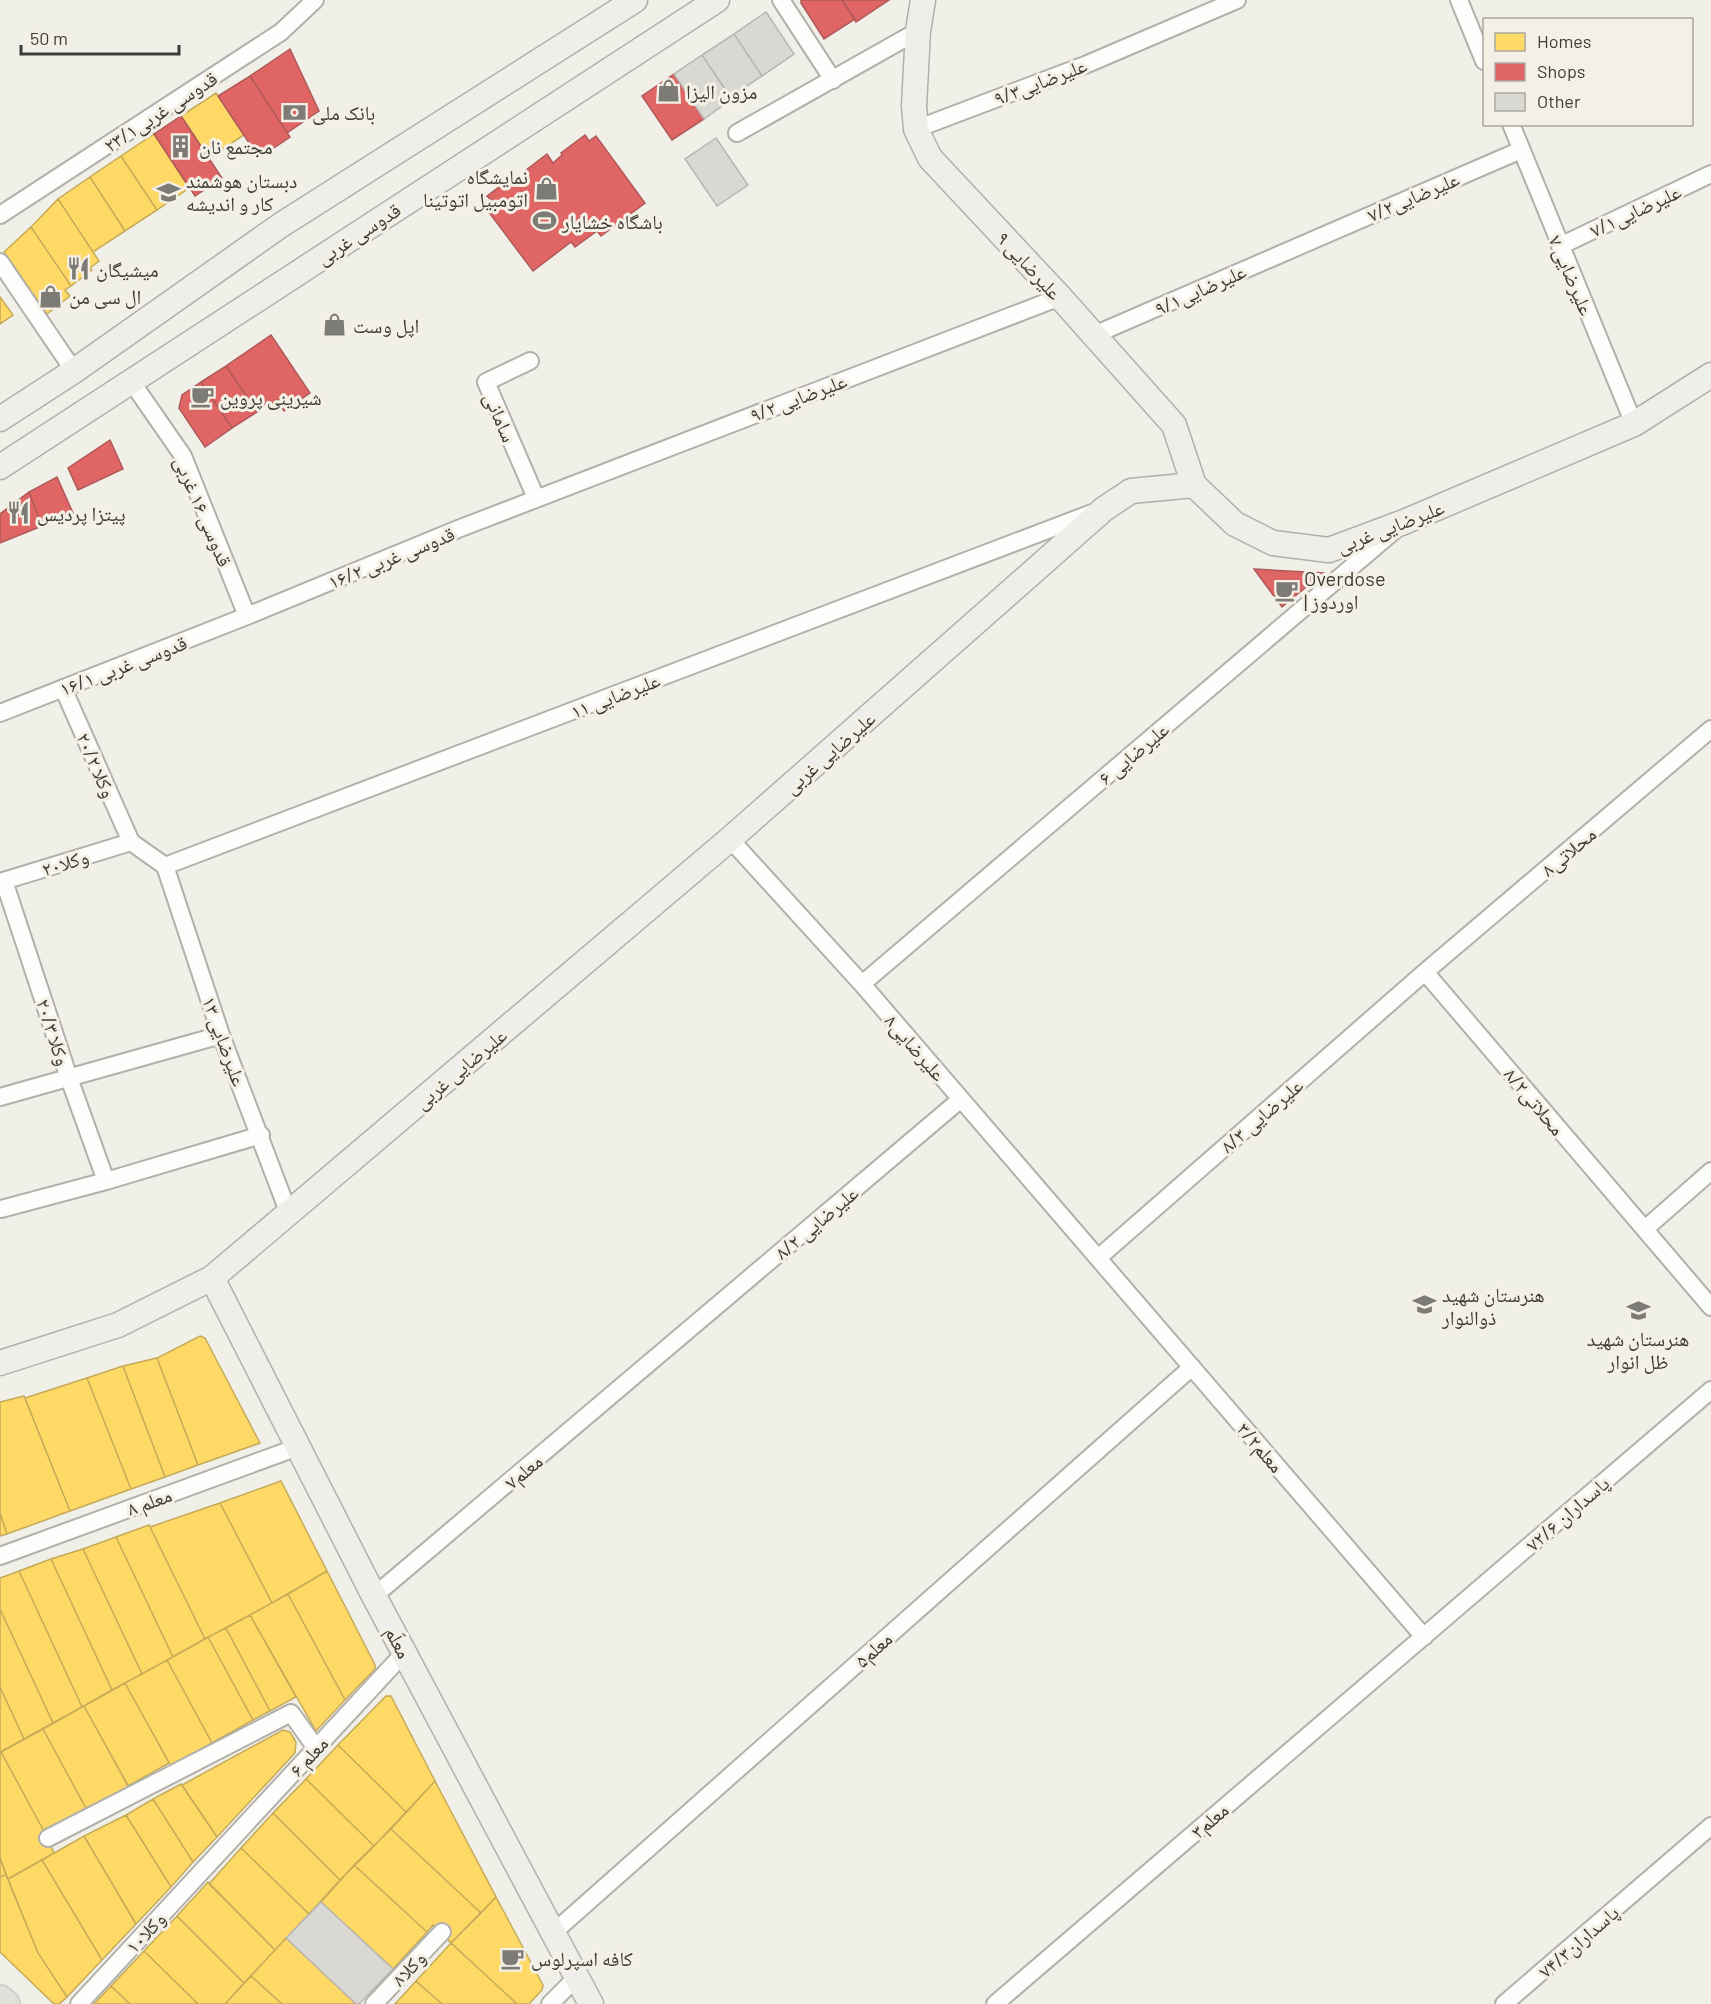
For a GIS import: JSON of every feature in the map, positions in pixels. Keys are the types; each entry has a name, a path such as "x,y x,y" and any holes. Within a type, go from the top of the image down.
{"main road":[{"path":"0,1999 6,2004"}],"street":[{"name":"قدوسی غربی۲۳/۱","path":"0,214 281,32 315,0"},
{"path":"0,418 74,370 281,225 635,0"},
{"name":"قدوسی غربی","path":"0,467 717,0"},
{"path":"781,0 833,80"},
{"name":"۹ علیرضایی","path":"923,0 918,31 914,106 916,129 930,158 1095,335 1174,425 1194,484"},
{"name":"علیرضایی۹/۳","path":"916,129 1085,65 1237,0"},
{"path":"1460,0 1483,56"},
{"path":"737,133 918,31"},
{"name":"۷ علیرضایی","path":"1512,126 1635,424"},
{"name":"علیرضایی۷/۲","path":"1305,243 1521,150"},
{"name":"علیرضایی۷/۱","path":"1560,246 1711,174"},
{"name":"علیرضایی۹/۱","path":"1095,335 1305,243"},
{"path":"0,262 74,370"},
{"name":"۹/۲ علیرضایی","path":"536,498 1060,297"},
{"name":"سامانی","path":"530,361 486,381 536,498"},
{"name":"علیرضایی غربی","path":"0,1364 118,1325 213,1278 730,839 1104,509 1131,491 1194,484 1235,524 1273,543 1329,550 1404,522 1635,424 1711,375"},
{"name":"قدوسی ۱۶ غربی","path":"131,381 183,456 247,616"},
{"name":"۱۶/۲ قدوسی غربی","path":"247,616 536,498"},
{"name":"۱۱ علیرضایی","path":"165,866 1104,509"},
{"name":"۶ علیرضایی","path":"862,984 1404,522"},
{"name":"۱۶/۱ قدوسی غربی","path":"0,714 247,616"},
{"name":"وکلا ۲۰/۲","path":"63,688 131,842"},
{"name":"محلاتی۸","path":"1425,972 1711,729"},
{"name":"علیرضایی۸","path":"730,839 862,984 1098,1258"},
{"path":"131,842 165,866"},
{"name":"وکلا۲۰","path":"2,881 131,842"},
{"name":"۱۳ علیرضایی","path":"165,866 221,1035 261,1135 289,1214"},
{"name":"وکلا ۲۰/۳","path":"2,881 106,1182"},
{"name":"محلاتی۸/۲","path":"1425,972 1711,1307"},
{"name":"۸/۳ علیرضایی","path":"1098,1258 1425,972"},
{"path":"0,1097 221,1035"},
{"name":"علیرضایی ۸/۲","path":"672,1346 961,1099"},
{"path":"1,1209 106,1182 261,1135"},
{"path":"1645,1229 1711,1171"},
{"name":"معلم۳/۲","path":"1098,1258 1424,1636"},
{"name":"معلّم","path":"213,1278 374,1596 591,2004"},
{"name":"معلم۷","path":"374,1596 672,1346"},
{"name":"معلم۵","path":"554,1932 1191,1366"},
{"name":"۷۲/۶ پاسداران","path":"1424,1636 1711,1390"},
{"name":"۸ معلم","path":"0,1556 298,1447"},
{"name":"معلم۳","path":"995,2004 1424,1636"},
{"name":"۶ معلم","path":"211,1860 405,1652"},
{"path":"48,1838 291,1713 316,1748"},
{"name":"پاسداران۷۴/۳","path":"1504,2004 1711,1826"},
{"name":"وکلا۱۰","path":"79,2004 211,1860"},
{"name":"وکلا۸","path":"374,2004 442,1932"},
{"path":"550,2004 577,1977"}],"building: Homes":[{"path":"216,93 244,135 209,158 181,116"},
{"path":"154,134 189,188 157,210 121,156"},
{"path":"121,156 157,210 125,231 90,177"},
{"path":"90,177 125,231 93,252 58,199"},
{"path":"58,199 99,261 90,268 92,270 71,286 31,227"},
{"path":"31,227 71,286 65,290 70,296 47,314 4,252"},
{"path":"0,297 13,315 0,324"},
{"path":"200,1336 205,1338 260,1443 198,1465 157,1358"},
{"path":"157,1358 198,1465 165,1477 123,1366"},
{"path":"123,1366 165,1477 131,1489 87,1378"},
{"path":"87,1378 131,1489 70,1511 25,1398"},
{"path":"24,1396 70,1511 7,1534 0,1513 0,1402"},
{"path":"281,1481 327,1571 272,1603 220,1503"},
{"path":"220,1503 272,1603 205,1639 150,1527"},
{"path":"0,1513 7,1534 0,1536"},
{"path":"149,1525 205,1639 173,1657 116,1537"},
{"path":"116,1537 173,1657 142,1674 83,1549"},
{"path":"83,1549 142,1674 112,1690 51,1559"},
{"path":"51,1559 112,1690 82,1707 19,1571"},
{"path":"19,1571 82,1707 53,1723 0,1609 0,1578"},
{"path":"327,1571 375,1665 375,1669 345,1700 288,1594"},
{"path":"288,1594 345,1700 316,1731 250,1615"},
{"path":"0,1609 53,1723 24,1739 0,1687"},
{"path":"250,1615 296,1697 270,1711 226,1628"},
{"path":"226,1628 270,1711 253,1720 208,1637"},
{"path":"208,1637 253,1720 212,1743 167,1660"},
{"path":"167,1660 212,1743 171,1766 125,1683"},
{"path":"125,1683 169,1763 128,1786 84,1706"},
{"path":"0,1687 24,1739 0,1752"},
{"path":"386,1696 391,1696 435,1781 406,1812 338,1745"},
{"path":"84,1706 130,1789 88,1812 43,1729"},
{"path":"43,1729 88,1812 46,1835 1,1752"},
{"path":"283,1730 290,1732 296,1742 295,1753 217,1837 182,1785"},
{"path":"338,1745 406,1812 374,1846 306,1779"},
{"path":"0,1752 54,1853 8,1879 0,1858"},
{"path":"306,1779 374,1846 340,1880 273,1813"},
{"path":"435,1781 496,1897 481,1913 391,1829"},
{"path":"181,1784 217,1837 193,1862 153,1799"},
{"path":"153,1799 193,1862 171,1887 126,1815"},
{"path":"273,1813 340,1880 309,1914 241,1848"},
{"path":"126,1815 171,1887 136,1924 84,1836"},
{"path":"391,1829 481,1913 451,1943 433,1925 427,1932 354,1865"},
{"path":"84,1836 136,1924 102,1960 42,1860"},
{"path":"241,1848 309,1914 275,1950 209,1884"},
{"path":"0,1858 6,1875 0,1877"},
{"path":"42,1860 102,1960 67,1997 38,1953 8,1879"},
{"path":"354,1865 427,1932 393,1969 321,1902"},
{"path":"6,1875 38,1953 67,1997 59,2004 54,2004 0,1952 0,1877"},
{"path":"208,1882 275,1950 244,1983 177,1916"},
{"path":"496,1897 543,1985 542,1990 529,2004 517,2004 451,1943"},
{"path":"177,1916 244,1983 225,2004 198,2004 144,1951"},
{"path":"286,1938 356,2004 282,2004 251,1976"},
{"path":"451,1943 517,2004 442,2004 416,1981"},
{"path":"144,1951 198,2004 130,2004 111,1986"},
{"path":"251,1976 282,2004 225,2004"},
{"path":"416,1981 442,2004 395,2004"},
{"path":"111,1986 130,2004 94,2004"}],"building: Shops":[{"path":"801,0 842,0 855,19 824,39"},
{"path":"842,0 889,0 856,22"},
{"path":"290,49 319,111 287,133 250,76"},
{"path":"674,74 704,119 672,140 642,96"},
{"path":"250,76 290,137 259,158 218,96"},
{"name":"مجتمع نان","path":"181,116 222,178 195,196 154,134"},
{"path":"585,135 589,141 596,136 645,203 601,236 597,231 575,247 571,242 533,271 485,207 492,201 487,196 511,178 516,183 529,173 526,170 547,154 553,163 562,155 561,153"},
{"path":"271,335 310,393 284,411 277,400 256,410 226,366"},
{"path":"226,366 257,412 232,428 201,382"},
{"path":"201,382 232,428 205,447 179,408 182,395"},
{"path":"110,440 123,469 78,490 68,468"},
{"path":"57,477 73,513 42,526 29,492"},
{"path":"29,492 42,526 0,543 0,514"},
{"name":"Overdose | اوردوز","path":"1254,569 1323,573 1282,607"}],"building: Other":[{"path":"766,12 794,54 762,76 734,34"},
{"path":"734,34 762,76 730,97 702,55"},
{"path":"702,55 732,99 704,119 674,74"},
{"path":"716,138 748,185 717,206 685,159"},
{"path":"321,1902 393,1969 359,2004 356,2004 286,1938"}],"place":[{"name":"مزون الیزا","path":"668,91"},
{"name":"بانک ملی","path":"294,112"},
{"name":"مجتمع نان","path":"181,146"},
{"name":"نمایشگاه اتومبیل اتوتینا","path":"546,188"},
{"name":"دبستان هوشمند کار و اندیشه","path":"168,192"},
{"name":"باشگاه خشایار","path":"544,221"},
{"name":"میشیگان","path":"78,269"},
{"name":"ال سی من","path":"51,296"},
{"name":"اپل وست","path":"335,325"},
{"name":"شیرینی پروین","path":"202,397"},
{"name":"پیتزا پردیس","path":"19,513"},
{"name":"Overdose | اوردوز","path":"1286,590"},
{"name":"هنرستان شهید ذوالنوار","path":"1424,1305"},
{"name":"هنرستان شهید ظل انوار","path":"1638,1310"},
{"name":"کافه اسپرلوس","path":"513,1958"}]}
